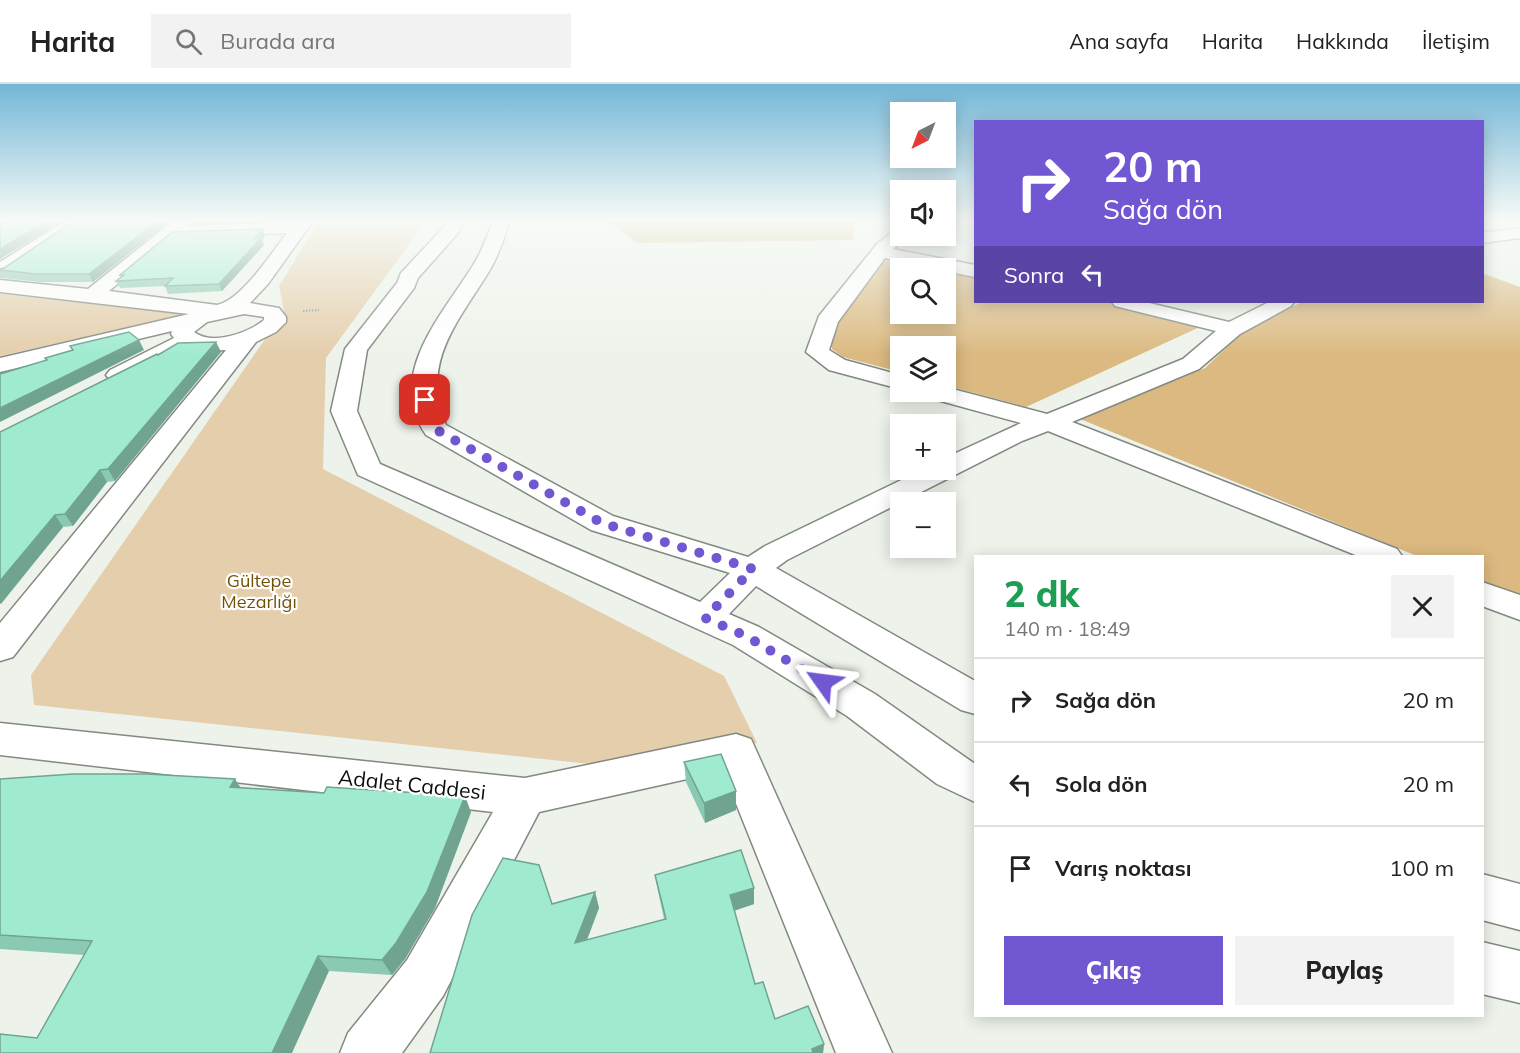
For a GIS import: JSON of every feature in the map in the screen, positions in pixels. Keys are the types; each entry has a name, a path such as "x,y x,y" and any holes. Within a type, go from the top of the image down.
{"street":[{"path":"92,295 127,266"},
{"path":"94,387 225,311 261,280 271,266"},
{"path":"418,266 408,277 407,284 356,349 344,411 368,469 746,636 861,705 952,772 974,783"},
{"path":"481,266 438,331 426,365 425,400 435,429 602,523 753,569 974,698"},
{"path":"869,266 827,321 817,352 837,365 890,379"},
{"path":"951,266 974,271"},
{"path":"193,329 192,342 218,343 248,337 269,327 275,322 275,317 261,280"},
{"path":"0,286 225,311 256,308 272,312"},
{"path":"1126,303 1232,329"},
{"path":"956,463 1013,435 1191,364 1232,329 1282,303"},
{"path":"0,365 193,329"},
{"path":"0,648 248,337"},
{"path":"956,398 1048,422 1383,555"},
{"path":"705,618 753,569 776,552 922,480"},
{"path":"1484,594 1520,608"},
{"name":"Adalet Caddesi","path":"0,739 525,797 736,751 864,1053"},
{"path":"368,1053 425,978 525,797"},
{"path":"1484,898 1520,908"},
{"path":"1484,968 1520,977"}],"green space":[{"name":"Gültepe Mezarlığı","path":"291,266 393,266 326,358 323,469 724,676 757,743 590,764 34,705 31,675 284,312 279,286"},
{"path":"0,294 188,314 0,356"}],"shaded area":[{"path":"876,266 890,266 890,324 956,324 956,269 974,273 974,303 1117,303 1202,326 1026,407 956,388 956,336 890,336 890,369 843,357 832,349 831,334"},
{"path":"1484,274 1520,287 1520,596 1484,584 1484,555 1415,555 1080,419 1205,368 1245,330 1300,303 1484,303"}],"building":[{"path":"99,266 89,274 36,274 0,270 4,268"},
{"path":"131,266 235,266 219,284 165,286 173,278 116,281 124,275 120,275"},
{"path":"129,332 139,340 0,408 0,374 73,350 70,346"},
{"path":"216,342 108,469 100,470 65,514 55,515 0,581 0,432 178,343"},
{"path":"721,754 736,791 704,803 684,762"},
{"path":"73,774 147,774 235,779 230,787 324,793 327,787 465,796 427,892 396,943 382,960 318,956 272,1053 0,1053 0,1034 37,1038 92,941 0,935 0,779"},
{"path":"741,850 754,888 730,895 755,984 763,982 775,1019 808,1006 824,1044 812,1049 813,1053 430,1053 472,915 503,858 539,865 552,904 595,892 575,943 666,919 655,875"}],"route":[{"path":"425,400 435,429 602,523 753,569 705,618 746,636 823,682"}]}
